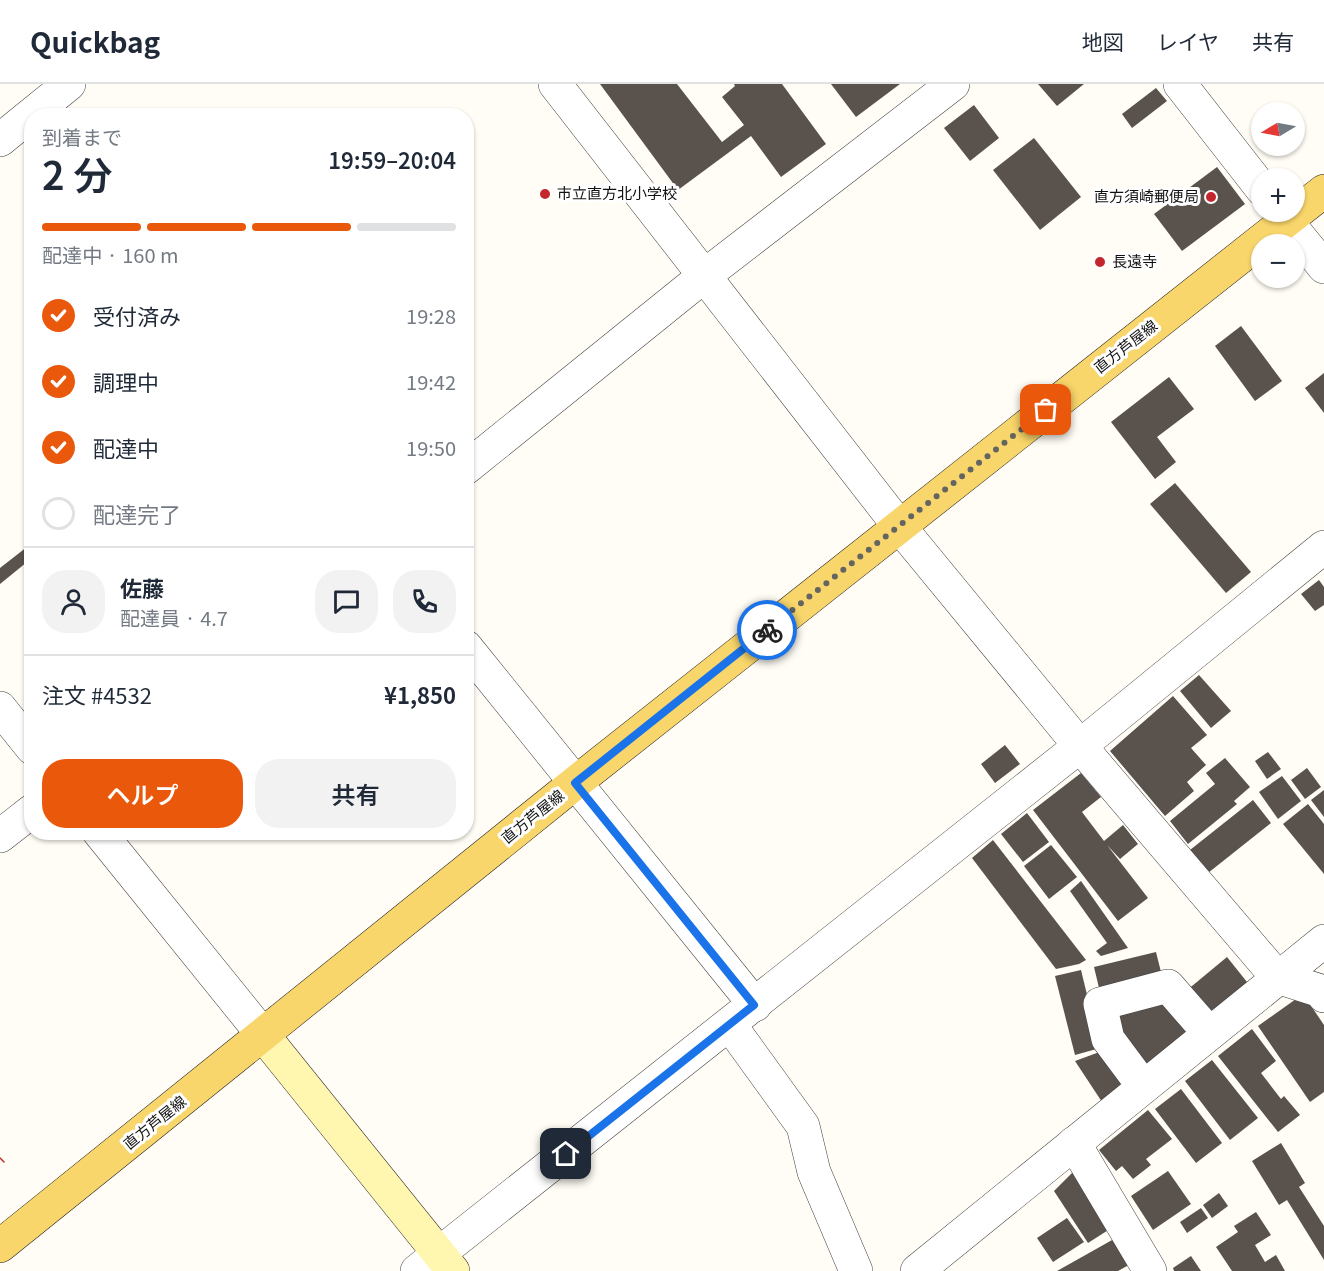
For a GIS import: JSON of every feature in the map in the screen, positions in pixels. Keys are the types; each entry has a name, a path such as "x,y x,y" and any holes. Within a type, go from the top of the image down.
{"main road":[{"name":"直方芦屋線","path":"1305,203 1324,191"},
{"name":"直方芦屋線","path":"0,1246 1276,222"}],"street":[{"path":"39,108 69,84"},
{"path":"555,84 898,526 1080,746 1277,977 1321,991 1324,996"},
{"path":"1180,84 1251,175"},
{"path":"474,462 938,89"},
{"path":"0,140 24,121"},
{"path":"1288,222 1324,267"},
{"path":"105,840 263,1035 436,1265 742,1015 1080,746 1324,547"},
{"path":"474,657 575,783 742,1015 803,1126 814,1172 856,1271"},
{"path":"0,708 24,738"},
{"path":"0,836 24,817"},
{"path":"917,1271 1324,941"},
{"path":"1143,1086 1108,1039 1100,1004 1168,986 1209,1033"},
{"path":"1074,1143 1150,1271"}],"building":[{"path":"600,84 677,84 722,142 744,125 722,97 735,86 734,84 782,84 826,144 781,177 751,136 678,190"},
{"path":"831,84 900,84 856,117"},
{"path":"1038,84 1084,84 1057,106"},
{"path":"1156,88 1167,101 1132,128 1122,114"},
{"path":"974,105 999,138 970,161 944,128"},
{"path":"1034,138 1081,197 1040,230 993,170"},
{"path":"1217,167 1245,204 1182,251 1154,214"},
{"path":"1241,326 1282,381 1255,401 1215,346"},
{"path":"1324,373 1324,413 1305,388"},
{"path":"1169,377 1194,409 1157,437 1176,462 1155,479 1111,422"},
{"path":"1175,483 1251,572 1226,593 1150,504"},
{"path":"24,549 24,564 0,584 0,568"},
{"path":"1319,580 1324,587 1324,605 1315,611 1301,594"},
{"path":"1199,675 1231,711 1211,728 1180,691"},
{"path":"1173,696 1207,735 1191,748 1206,765 1187,782 1194,791 1165,816 1110,751"},
{"path":"1005,745 1020,764 995,783 981,764"},
{"path":"1268,752 1281,769 1267,779 1255,761"},
{"path":"1225,758 1250,787 1234,801 1237,804 1188,844 1170,821 1215,784 1206,773"},
{"path":"1307,768 1321,787 1305,799 1291,780"},
{"path":"1081,773 1101,797 1082,812 1104,841 1123,825 1138,844 1120,859 1107,845 1148,898 1118,921 1033,810"},
{"path":"1282,776 1301,801 1278,819 1259,792"},
{"path":"1324,790 1324,817 1311,800"},
{"path":"1253,800 1271,823 1208,873 1190,850"},
{"path":"1308,804 1324,824 1324,874 1283,824"},
{"path":"1027,813 1049,842 1023,862 1001,834"},
{"path":"993,840 1086,960 1079,964 1056,969 972,858"},
{"path":"1051,845 1077,877 1049,899 1024,866"},
{"path":"1081,881 1128,948 1101,956 1096,951 1107,943 1070,891"},
{"path":"1156,952 1162,976 1100,992 1094,967"},
{"path":"1227,957 1251,987 1208,1020 1186,991"},
{"path":"1081,970 1100,1048 1075,1055 1055,976"},
{"path":"1303,994 1324,1025 1324,1092 1310,1102 1258,1026"},
{"path":"1166,995 1196,1033 1150,1070 1116,1036 1110,1007"},
{"path":"1252,1029 1276,1061 1261,1073 1281,1099 1284,1096 1300,1115 1278,1132 1218,1056"},
{"path":"1105,1050 1131,1088 1106,1108 1075,1061"},
{"path":"1212,1060 1258,1118 1230,1140 1185,1081"},
{"path":"1181,1089 1222,1143 1196,1163 1155,1109"},
{"path":"1148,1110 1172,1139 1146,1159 1151,1165 1133,1179 1122,1166 1116,1171 1099,1150"},
{"path":"1281,1143 1305,1183 1299,1187 1324,1226 1324,1260 1287,1200 1279,1205 1252,1161"},
{"path":"1076,1169 1113,1227 1088,1243 1054,1191"},
{"path":"1168,1171 1191,1204 1153,1230 1131,1196"},
{"path":"1219,1193 1228,1206 1212,1218 1203,1205"},
{"path":"1201,1208 1208,1218 1187,1233 1180,1222"},
{"path":"1256,1212 1271,1235 1255,1245 1265,1262 1276,1255 1285,1271 1232,1271 1216,1247 1238,1232 1234,1226"},
{"path":"1067,1218 1084,1242 1053,1262 1037,1238"},
{"path":"1121,1235 1136,1261 1118,1271 1057,1271"},
{"path":"1191,1256 1201,1271 1174,1271 1173,1268"}],"tram line":[{"path":"0,1158 4,1162"}],"way so far":[{"path":"767,630 1046,410"}],"place":[{"name":"市立直方北小学校","path":"545,194"},
{"name":"直方須崎郵便局","path":"1211,197"},
{"name":"長遠寺","path":"1100,262"}],"route":[{"path":"566,1154 754,1005 575,783 767,630"}]}
